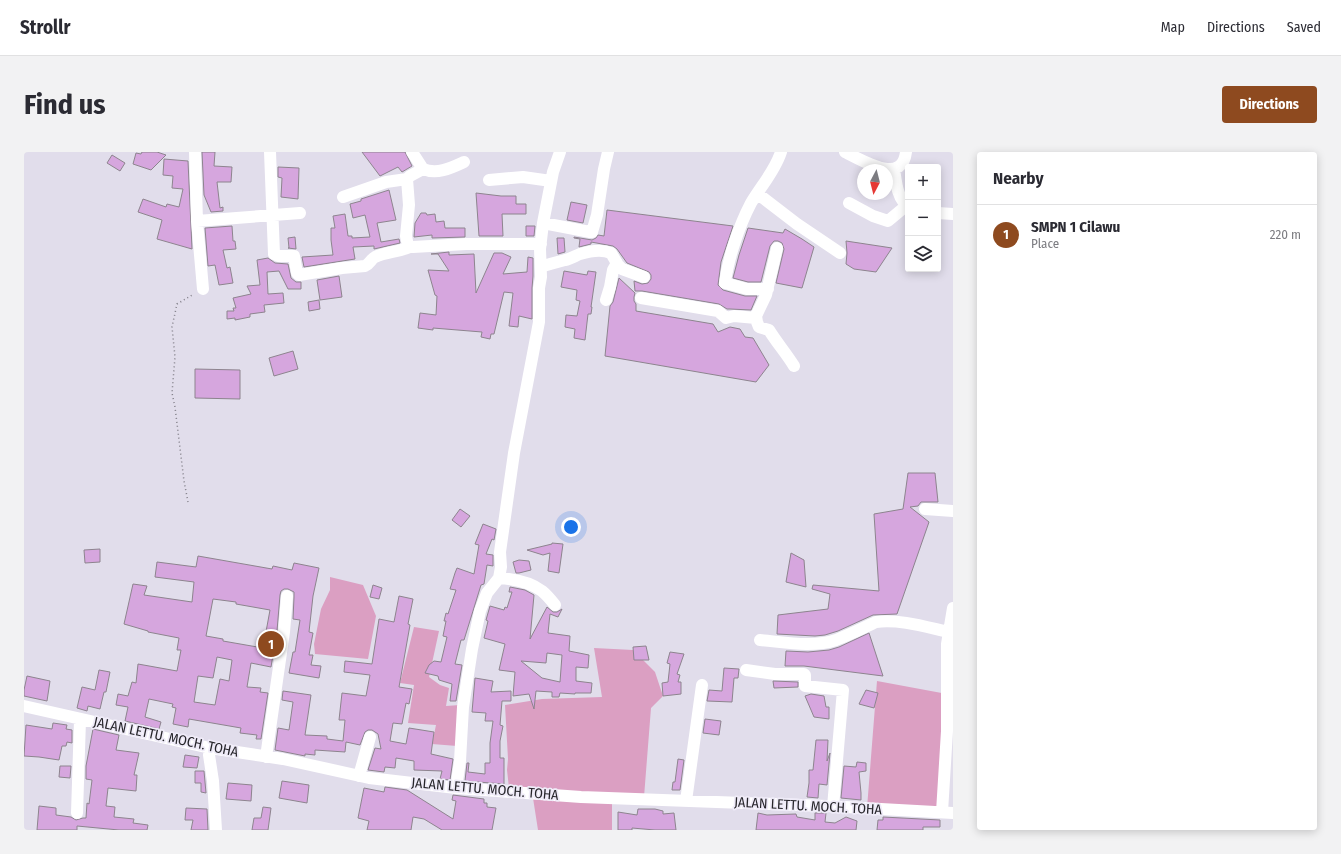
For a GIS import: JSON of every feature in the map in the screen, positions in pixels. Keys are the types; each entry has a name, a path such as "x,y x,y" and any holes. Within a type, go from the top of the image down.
{"street":[{"path":"195,152 197,222 203,289"},
{"path":"270,152 274,254 276,256 294,256 297,273 299,275 342,268 366,266 374,257 410,247 466,244 541,244"},
{"path":"412,152 423,169 430,171 449,169 464,162"},
{"path":"456,788 460,761 463,707 472,649 480,611 488,593 499,578 501,567 500,552 514,453 539,322 543,223 553,172 560,152"},
{"path":"543,223 592,232 608,152"},
{"path":"768,289 748,289 725,283 734,247 751,203 771,173 781,152"},
{"path":"845,152 886,169 894,169 901,165 905,160 906,152"},
{"path":"343,197 386,182 407,179 423,169"},
{"path":"894,169 900,195 905,203"},
{"path":"489,180 523,177 552,182"},
{"path":"407,179 409,205 406,236 408,246 410,247"},
{"path":"758,194 797,224 840,253"},
{"path":"849,203 873,216 888,221 905,208"},
{"path":"197,222 272,214 300,213"},
{"path":"941,213 953,214"},
{"path":"777,248 768,289 756,318 759,327 770,331 773,338 786,353 794,366"},
{"path":"541,267 566,260 580,254 593,251 606,251 611,253 622,269 644,277"},
{"path":"606,300 613,268 617,263"},
{"path":"641,298 716,311 720,312 726,318 734,316 756,318"},
{"path":"925,509 953,511"},
{"path":"499,578 530,584 542,591 555,605"},
{"path":"266,757 284,632 287,596"},
{"path":"948,813 947,644 953,608"},
{"path":"760,640 818,643 834,640 876,622 898,622 949,632"},
{"path":"746,670 775,674 804,674 805,686 843,690 833,807"},
{"path":"686,801 702,685"},
{"name":"JALAN LETTU. MOCH. TOHA","path":"24,706 80,720 210,748 266,757 359,776 456,788 581,797 948,813"},
{"path":"77,813 80,720"},
{"path":"359,776 370,738"},
{"path":"210,748 216,830"}],"path":[{"path":"188,502 172,393 175,357 172,327 176,304 203,289"}],"shaded area":[{"path":"330,577 363,585 376,616 368,659 315,654 314,644 321,609 330,590"},
{"path":"414,627 439,631 429,677 440,685 449,688 446,706 460,705 457,746 432,744 436,725 408,723 414,685 400,683"},
{"path":"594,648 633,650 655,672 663,696 651,708 644,797 509,788 505,705 542,699 602,697"},
{"path":"877,681 947,694 937,812 867,808"},
{"path":"533,798 612,803 612,830 538,830"}],"building":[{"path":"142,152 157,152 166,155 151,170 133,164 136,153 141,154"},
{"path":"202,152 215,152 214,166 232,167 231,182 217,182 220,208 223,207 223,211 211,212 204,195"},
{"path":"362,152 405,152 412,166 402,172 398,167 380,176"},
{"path":"112,155 125,163 120,171 107,163"},
{"path":"164,159 188,161 192,249 157,239 162,220 138,212 143,199 166,207 167,204 179,207 183,189 172,188 173,176 163,175"},
{"path":"278,167 299,168 298,199 281,197 282,178 278,177"},
{"path":"389,190 396,220 377,223 381,242 399,239 400,243 374,249 374,246 353,247 355,259 304,267 302,257 333,255 331,228 335,228 333,216 345,214 348,236 352,236 352,238 370,237 365,215 353,218 350,204"},
{"path":"476,193 516,196 516,204 526,204 526,214 502,214 503,236 479,236"},
{"path":"571,202 587,205 583,223 567,220"},
{"path":"607,210 733,226 721,262 718,285 723,290 745,296 757,296 751,310 727,309 719,304 635,291 634,281 642,284 648,283 651,279 649,272 627,263 613,246 591,242 591,244 579,247 580,239 574,238 592,240 598,235 604,236"},
{"path":"421,213 426,213 427,215 435,214 436,222 444,221 445,228 465,228 465,237 432,238 432,235 414,237 415,223"},
{"path":"232,226 233,241 235,241 236,249 223,250 227,268 230,267 233,283 219,285 215,265 208,266 205,228"},
{"path":"526,226 535,226 534,236 526,236"},
{"path":"748,228 783,233 785,229 814,247 802,288 776,283 784,249 782,243 778,241 774,241 770,246 761,282 748,282 733,278"},
{"path":"295,237 296,249 288,248 288,238"},
{"path":"557,238 564,238 565,252 558,254"},
{"path":"846,241 892,248 876,272 854,269 846,264"},
{"path":"449,252 449,255 474,254 476,293 494,253 502,253 511,257 503,274 527,272 528,257 533,258 532,319 519,316 518,327 509,326 513,293 504,292 494,334 491,334 490,339 481,337 482,332 418,328 420,313 436,315 437,296 435,295 428,270 449,271 438,254 431,254"},
{"path":"268,258 275,263 288,264 291,278 296,282 301,282 301,289 288,289 279,271 267,272 268,294 283,293 284,303 264,305 265,312 250,314 250,317 235,320 235,318 227,319 227,311 234,311 233,308 236,308 233,298 251,294 247,286 260,285 257,260"},
{"path":"564,271 587,275 588,271 596,272 591,314 588,314 585,340 574,338 575,329 565,327 566,315 577,316 580,301 576,300 577,290 561,287"},
{"path":"339,276 342,297 320,300 317,280"},
{"path":"619,278 635,293 634,301 636,304 636,311 713,324 718,332 730,327 740,329 745,337 753,338 769,365 756,382 605,356 610,306 613,302"},
{"path":"319,300 320,309 309,311 308,302"},
{"path":"293,351 298,369 274,376 269,358"},
{"path":"195,369 240,370 240,399 195,398"},
{"path":"908,473 935,473 938,502 921,502 918,506 910,507 929,522 897,614 873,615 838,631 825,635 815,636 777,634 778,615 828,609 830,594 812,589 813,585 879,591 874,514 903,509"},
{"path":"460,509 470,516 461,527 452,520"},
{"path":"483,524 496,529 494,540 492,539 486,554 493,555 493,566 487,565 484,584 481,585 464,640 461,640 455,664 462,665 456,701 450,701 452,684 439,680 438,676 425,673 429,665 434,661 441,662 447,637 443,636 446,621 444,621 446,613 448,614 456,590 450,589 457,568 474,574 479,545 475,544"},
{"path":"552,543 563,544 559,573 548,571 550,553 543,555 527,550"},
{"path":"100,549 100,562 85,563 84,550"},
{"path":"791,553 804,560 806,587 786,582"},
{"path":"198,556 272,569 273,566 292,570 294,563 319,568 313,596 309,632 313,633 309,655 313,655 311,665 321,666 319,678 289,673 293,652 295,652 300,620 293,619 294,592 284,589 281,591 280,595 277,631 271,667 251,663 247,687 261,688 260,692 268,693 261,739 256,739 257,735 240,733 241,728 189,719 188,727 173,724 176,708 172,707 173,704 149,699 145,717 161,722 159,729 125,721 128,707 116,705 118,694 128,696 132,682 136,683 138,664 177,671 181,650 177,650 179,638 148,632 124,624 133,584 147,586 144,595 192,602 194,582 155,577 157,562 196,567","holes":["213,599 236,602 236,604 270,610 263,648 223,641 223,639 206,636","217,657 232,660 229,681 220,679 215,705 194,702 198,676 213,678"]},
{"path":"519,560 529,561 531,570 516,573 513,562"},
{"path":"373,585 382,588 379,599 370,597"},
{"path":"510,587 525,590 534,595 530,639 547,607 553,612 557,612 562,609 558,617 550,614 548,633 570,636 569,651 589,655 588,668 576,667 576,681 592,683 591,693 560,693 559,697 552,697 552,692 536,691 534,709 529,694 513,696 515,672 499,670 505,644 484,638 488,621 486,620 490,606 504,610 505,607 507,608 512,592 509,592","holes":["547,653 562,655 560,682 542,678 521,661 546,663"]},
{"path":"399,596 413,599 399,687 412,689 409,704 406,703 402,724 393,723 390,741 406,744 409,728 434,732 431,754 453,759 450,780 440,779 442,771 414,770 414,761 396,758 395,768 385,767 384,772 368,770 375,748 381,749 378,734 372,730 365,732 360,745 346,742 345,752 315,750 315,755 305,754 305,756 275,750 278,728 289,730 293,702 282,700 283,691 311,695 305,735 327,736 327,739 343,741 345,720 339,720 342,693 366,696 370,675 344,672 345,661 372,664 379,619 394,622"},
{"path":"869,633 883,676 804,666 785,666 786,651 808,652 829,650"},
{"path":"646,646 649,660 634,660 633,647"},
{"path":"670,652 684,654 677,674 680,675 678,682 681,682 681,694 663,696 662,683 668,682 670,664 667,663"},
{"path":"724,668 739,669 738,678 734,678 732,702 707,701 709,690 722,691"},
{"path":"99,670 110,672 106,692 104,692 100,709 88,706 87,711 77,708 82,687 95,690"},
{"path":"27,676 50,681 47,701 24,696"},
{"path":"475,678 493,681 491,692 511,691 511,701 502,701 500,725 503,726 500,741 500,758 504,758 504,784 465,781 467,763 469,763 468,772 485,774 485,763 490,763 490,743 493,721 485,721 486,713 472,712"},
{"path":"773,681 798,682 798,687 774,688"},
{"path":"866,690 878,693 874,708 859,704"},
{"path":"811,694 824,696 826,707 829,707 829,719 814,717 805,696"},
{"path":"705,719 721,721 719,735 703,733"},
{"path":"53,723 67,725 66,729 72,730 72,743 67,742 66,746 62,746 59,760 24,756 26,725 52,729"},
{"path":"93,729 119,735 116,750 139,753 134,775 137,775 136,791 108,788 106,806 115,807 114,817 134,819 133,823 148,825 147,830 119,830 77,826 77,830 37,830 39,806 56,808 56,815 71,817 76,820 86,818 87,803 89,804 92,780 86,779 86,766"},
{"path":"816,740 828,740 827,761 830,753 827,785 819,784 818,798 807,797 809,770 813,770"},
{"path":"185,755 199,757 197,768 183,767"},
{"path":"678,759 684,760 680,790 672,790 673,782 675,782"},
{"path":"857,762 866,763 866,771 859,772 861,800 841,798 844,766 856,767"},
{"path":"60,766 71,766 70,778 59,777"},
{"path":"195,771 204,771 206,793 201,792 201,783 195,783"},
{"path":"282,781 309,785 307,803 279,798"},
{"path":"228,783 252,785 251,801 226,799"},
{"path":"385,787 407,790 453,819 456,801 452,800 453,795 484,799 484,803 487,803 487,807 496,808 492,830 442,830 424,819 413,817 411,830 367,830 369,821 358,818 364,788 384,792"},
{"path":"263,807 271,808 268,830 252,830 254,818 261,818"},
{"path":"186,808 207,809 208,830 191,830 193,820 185,820"},
{"path":"638,809 655,809 663,811 663,814 674,813 676,830 632,828 632,830 618,830 618,812 637,815"},
{"path":"758,813 767,815 796,814 797,817 815,820 815,813 826,813 825,822 835,823 846,817 857,821 856,830 756,830"},
{"path":"883,817 940,820 940,827 923,827 923,830 877,830 878,820 883,820"}],"place":[{"name":"SMPN 1 Cilawu","path":"271,644"}]}
